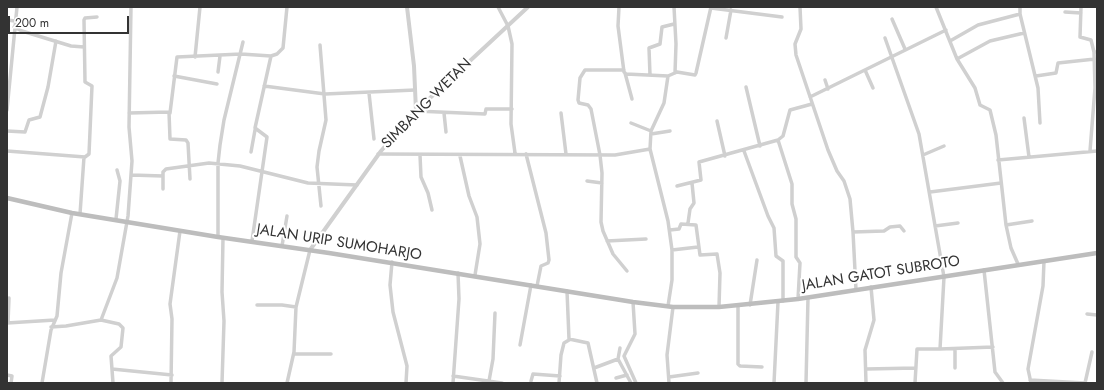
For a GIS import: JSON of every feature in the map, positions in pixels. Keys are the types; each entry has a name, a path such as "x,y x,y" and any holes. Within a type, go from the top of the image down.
{"main road":[{"name":"JALAN URIP SUMOHARJO","path":"7,198 72,213 116,219 221,238 252,241 392,262 633,302 670,306"},
{"name":"JALAN GATOT SUBROTO","path":"670,306 719,307 798,300 870,287 1097,253"}],"street":[{"path":"7,110 8,78 16,7"},
{"path":"101,320 117,278 127,222 132,161 129,113 131,7"},
{"path":"195,57 200,7"},
{"path":"190,178 188,141 172,140 169,137 170,113 177,57 241,54 271,56 277,54 283,48 287,7"},
{"path":"407,7 416,111 486,114 486,108 512,109"},
{"path":"498,7 508,26 512,44 512,124 515,153"},
{"name":"SIMBANG WETAN","path":"310,250 378,154 416,111 528,7"},
{"path":"619,7 618,26 624,71 632,99"},
{"path":"674,7 676,44 675,72"},
{"path":"800,7 801,29 794,48 828,150 837,171 844,181 850,199 856,290"},
{"path":"936,7 958,59 975,88 980,105 990,110 996,135 1006,225 1011,248 1018,264"},
{"path":"1020,7 1024,33 1036,76 1040,123"},
{"path":"1082,7 1080,37 1091,40 1096,52 1094,114 1090,151"},
{"path":"627,271 613,254 602,222 600,155 591,109 588,105 579,103 578,100 582,72 590,69 624,71 650,75 668,76 675,72 695,75 711,8 782,17"},
{"path":"726,38 732,10"},
{"path":"1065,12 1081,13"},
{"path":"950,41 978,25 1020,14"},
{"path":"7,151 84,157 89,154 92,86 85,83 84,18 97,17"},
{"path":"892,19 905,49"},
{"path":"7,20 15,21"},
{"path":"650,75 649,48 660,44 662,27 674,24"},
{"path":"14,27 72,46 84,47"},
{"path":"810,97 946,30"},
{"path":"958,59 990,41 1024,33"},
{"path":"885,38 901,88 915,121 930,192 944,277 940,349"},
{"path":"7,131 25,132 29,120 40,118 49,82 56,41"},
{"path":"222,383 224,321 218,163 224,120 243,42"},
{"path":"320,44 326,120 317,167 321,206"},
{"path":"218,72 220,56"},
{"path":"251,152 271,56"},
{"path":"1036,76 1056,73 1058,63 1095,59"},
{"path":"866,70 873,88"},
{"path":"174,76 217,84"},
{"path":"668,76 664,103 651,133 650,149 662,192 670,230 672,250 672,280 667,356 669,383"},
{"path":"825,80 828,89"},
{"path":"264,86 325,94 415,90"},
{"path":"746,87 760,146"},
{"path":"369,93 374,139"},
{"path":"677,186 701,180 699,162 778,140 783,136 790,110 812,104"},
{"path":"129,113 170,113"},
{"path":"444,113 446,132"},
{"path":"561,113 566,154"},
{"path":"1024,118 1029,157"},
{"path":"717,121 725,156"},
{"path":"631,123 651,133 670,131"},
{"path":"252,241 267,136 255,130"},
{"path":"778,140 792,184 792,204 796,218 796,257 800,262 798,300"},
{"path":"923,155 944,146"},
{"path":"378,154 460,156 515,153 615,155 650,149"},
{"path":"744,150 768,216 774,226 776,256 783,261 774,383"},
{"path":"998,160 1090,151 1097,152"},
{"path":"526,154 546,233 549,260 548,264 541,266 538,286"},
{"path":"420,155 421,178 428,193 432,210"},
{"path":"460,156 469,196 477,217 480,244 475,275"},
{"path":"80,214 84,157"},
{"path":"163,189 163,172 166,169 218,163 263,171 308,183 357,185"},
{"path":"116,219 120,181 117,170"},
{"path":"131,175 163,176"},
{"path":"587,181 602,183"},
{"path":"688,223 690,209 694,203 692,183"},
{"path":"930,192 1001,183"},
{"path":"42,383 51,327 55,320 72,213"},
{"path":"282,246 287,216"},
{"path":"1006,225 1032,221"},
{"path":"935,226 958,222"},
{"path":"670,230 679,229 680,224 688,223 696,225 700,255 717,254 720,273 719,307"},
{"path":"853,232 884,231 887,228 900,226 904,231"},
{"path":"171,383 172,319 170,304 180,231"},
{"path":"609,241 615,242 646,239"},
{"path":"672,250 698,247"},
{"path":"287,383 294,354 296,307 310,250"},
{"path":"750,305 757,260"},
{"path":"1044,261 1043,286 1028,369 1031,382 1085,383 1092,352"},
{"path":"392,262 390,285 393,312 407,366 406,383"},
{"path":"984,270 995,372 1003,383"},
{"path":"453,383 459,299 458,273"},
{"path":"520,345 531,285"},
{"path":"866,383 865,350 874,320 870,287"},
{"path":"567,291 569,340"},
{"path":"8,298 8,323 55,320"},
{"path":"806,383 808,298"},
{"path":"631,383 624,356 635,334 633,302"},
{"path":"257,305 282,305 296,307"},
{"path":"738,306 738,364 740,366 762,367"},
{"path":"489,381 493,352 495,313"},
{"path":"1088,314 1097,315"},
{"path":"51,327 96,322 101,320 119,324 123,328 121,347 111,356 114,383"},
{"path":"559,383 564,344 569,340 587,341 597,383"},
{"path":"915,383 917,349 993,347"},
{"path":"620,348 618,359 636,383"},
{"path":"955,349 955,368"},
{"path":"294,354 331,354"},
{"path":"594,368 618,359"},
{"path":"866,369 916,368"},
{"path":"112,369 172,375"},
{"path":"616,378 628,373"},
{"path":"531,381 533,374 560,376"},
{"path":"669,377 698,374"},
{"path":"7,375 12,376 11,383"},
{"path":"453,376 502,383"}]}
